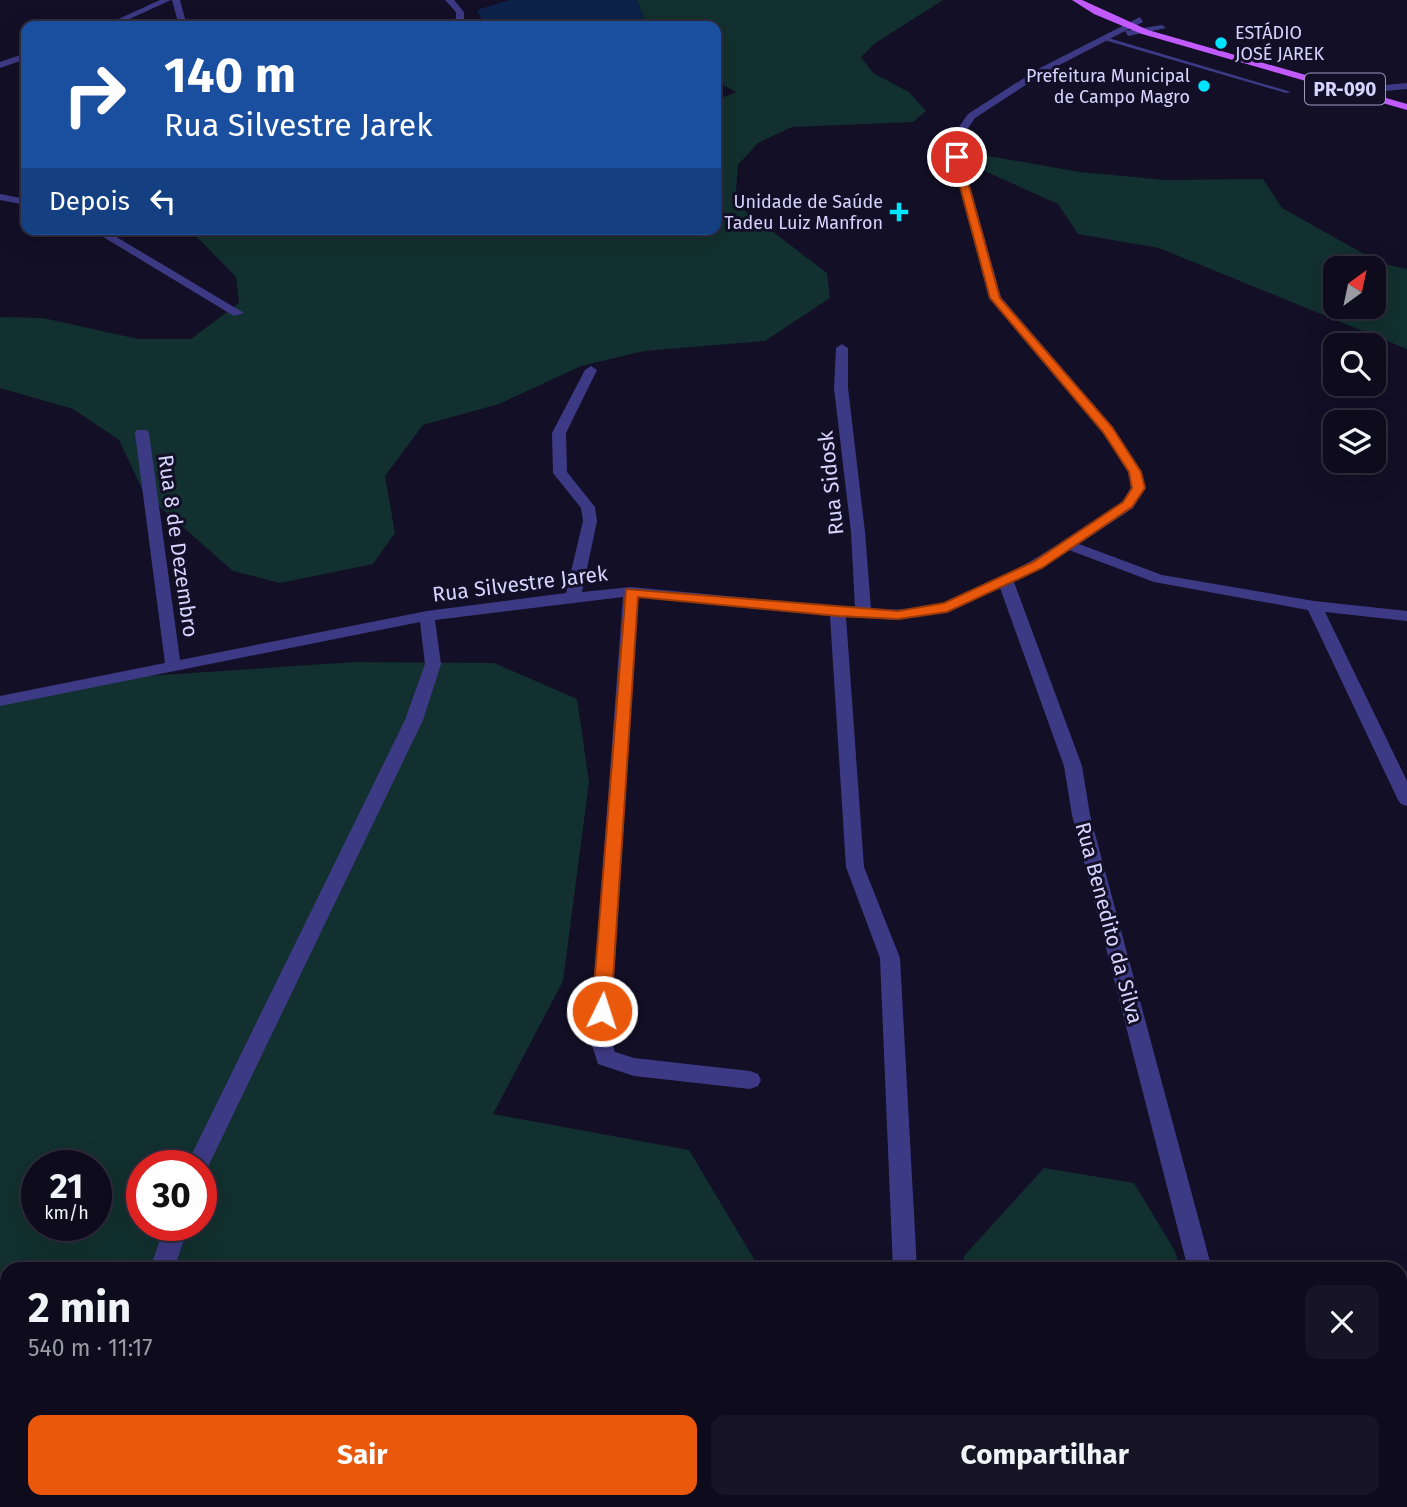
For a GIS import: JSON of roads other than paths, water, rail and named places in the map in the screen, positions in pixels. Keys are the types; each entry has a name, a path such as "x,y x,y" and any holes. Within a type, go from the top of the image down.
{"main road":[{"name":"PR-090","path":"1076,0 1162,27 1283,72"},
{"name":"PR-090","path":"1076,0 1145,32 1407,107"}],"street":[{"path":"119,21 167,0"},
{"path":"176,0 182,21"},
{"path":"449,0 460,12 460,19 457,21"},
{"name":"Rua Silvestre Jarek","path":"1,706 173,665 427,617 573,597 631,592 838,612 898,615 947,607 1006,582 1069,545 1128,505 1138,488 1135,472 1108,430 995,298 957,157 957,137 971,116 1041,71 1140,20"},
{"name":"Rua Silvestre Jarek","path":"1105,37 1162,27"},
{"path":"0,65 21,58"},
{"path":"1353,91 1407,86"},
{"path":"1393,103 1407,96"},
{"path":"0,197 21,201"},
{"path":"105,235 238,313"},
{"name":"Rua Sidosk","path":"842,348 841,388 858,532 863,612"},
{"path":"573,597 590,521 588,507 560,474 559,433 591,370"},
{"name":"Rua 8 de Dezembro","path":"142,433 173,665"},
{"path":"1069,545 1158,579 1314,606 1407,616"},
{"name":"Rua Benedito da Silva","path":"1006,582 1073,766 1081,815 1198,1262"},
{"path":"631,592 600,1039 606,1058 634,1067 750,1080"},
{"path":"1314,606 1407,800"},
{"path":"838,612 855,867 890,958 905,1262"},
{"path":"205,1150 414,720 433,664 427,617"},
{"path":"164,1262 172,1241"}],"lane":[{"path":"1105,37 1288,92"}],"water":[{"path":"509,0 637,0 644,21 482,21 477,10"}],"place":[{"name":"ESTÁDIO JOSÉ JAREK","path":"1221,43"},
{"name":"Prefeitura Municipal de Campo Magro","path":"1204,86"},
{"name":"Unidade de Saúde Tadeu Luiz Manfron","path":"899,212"}]}
